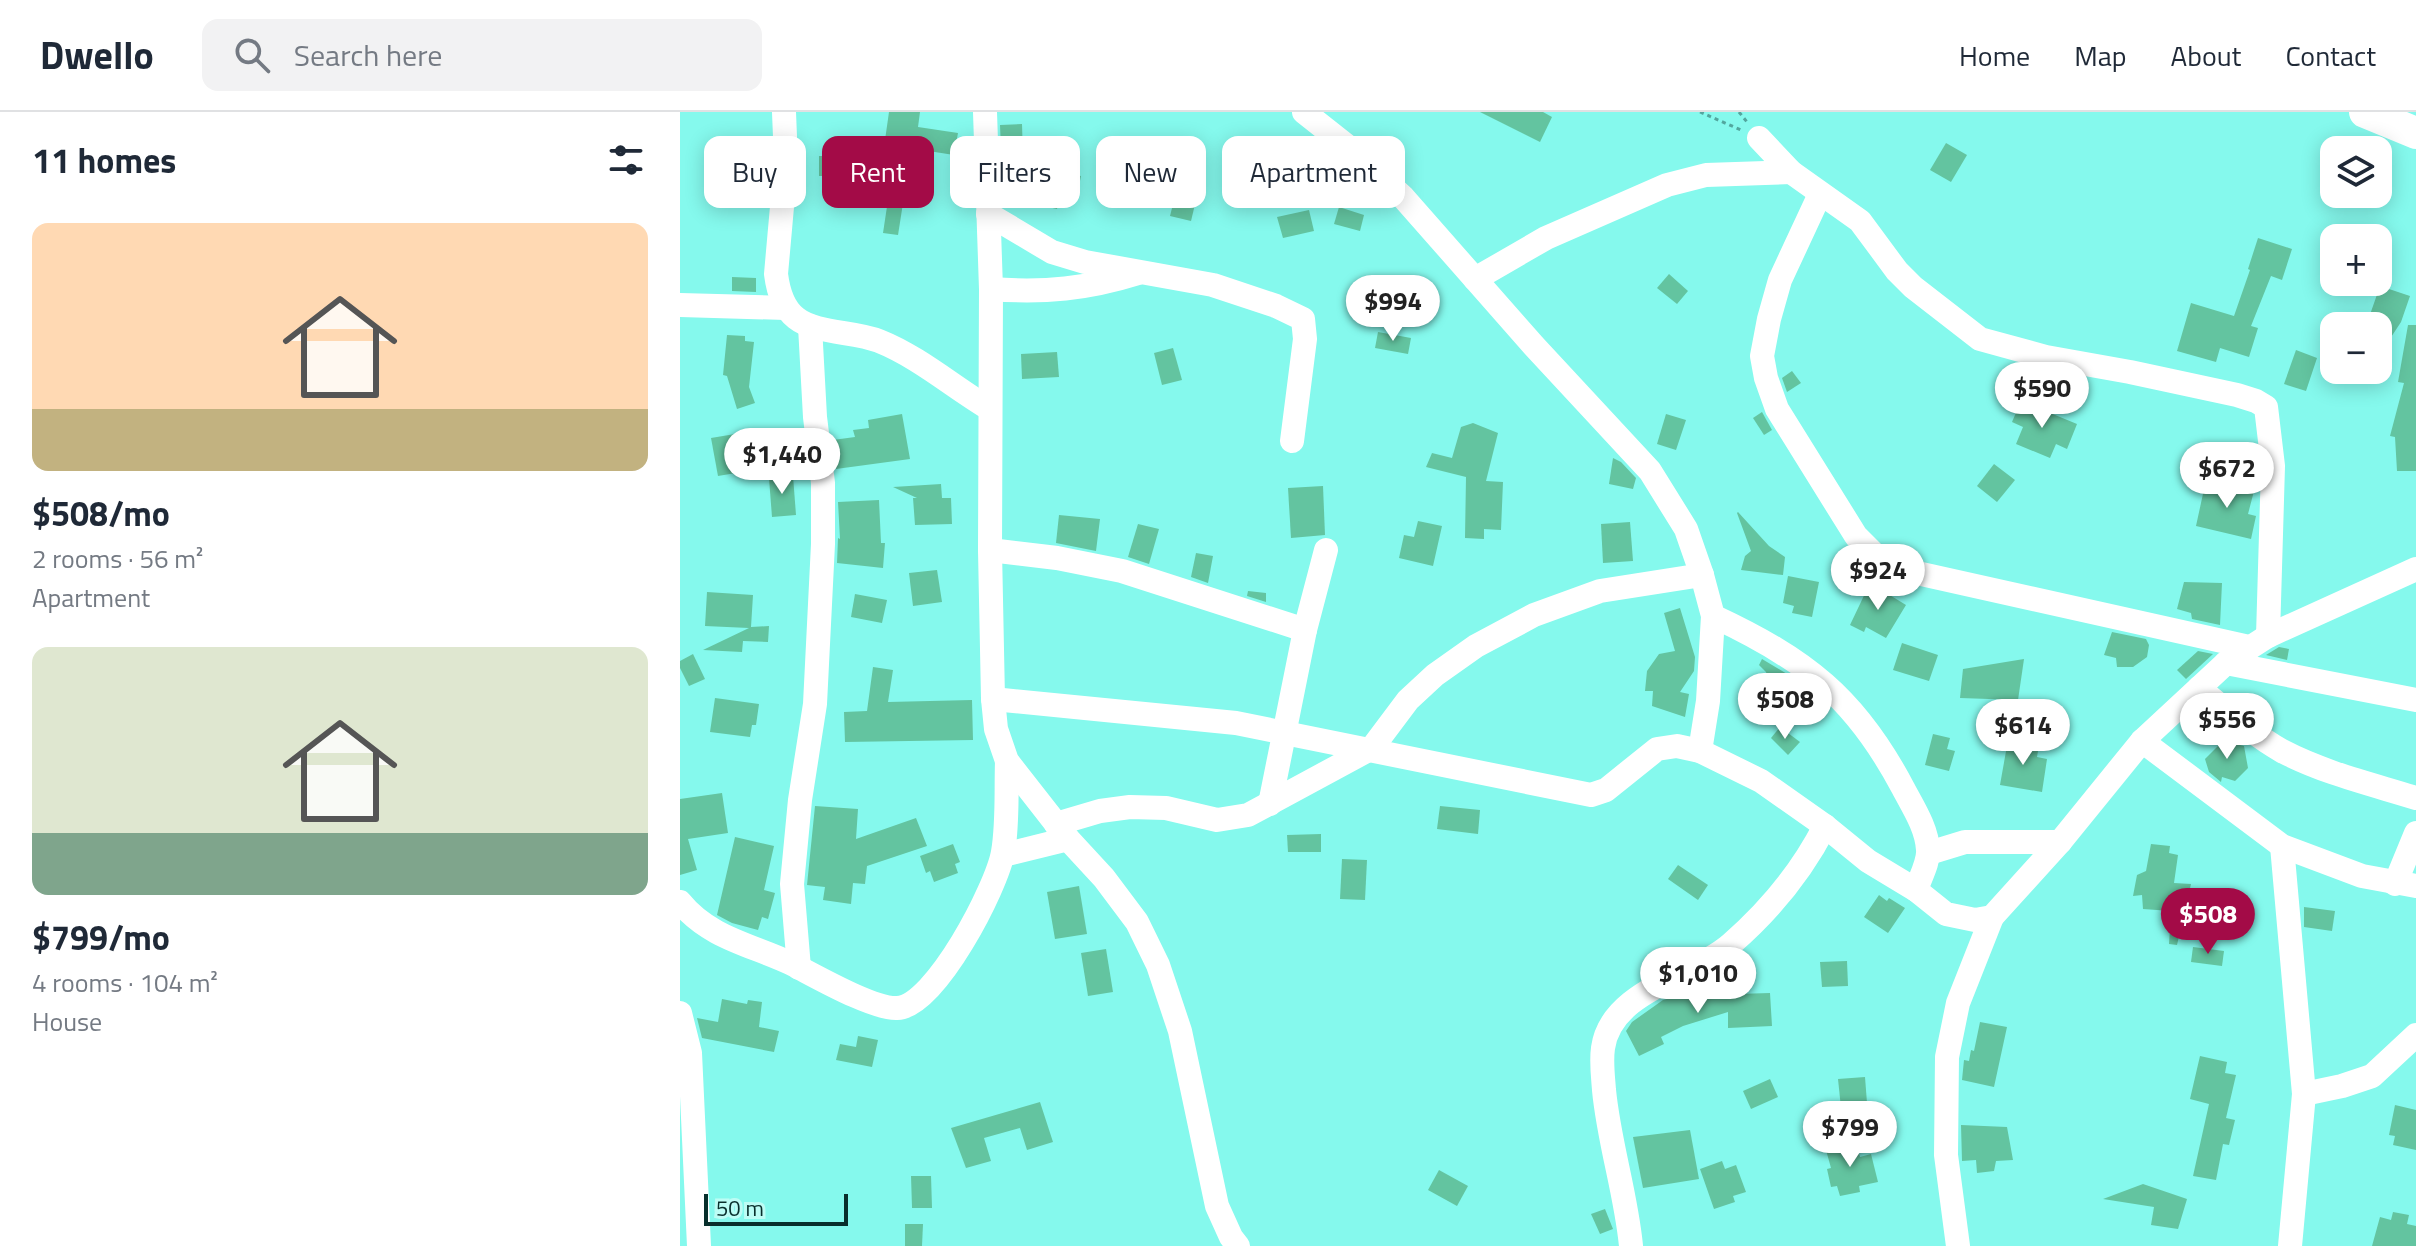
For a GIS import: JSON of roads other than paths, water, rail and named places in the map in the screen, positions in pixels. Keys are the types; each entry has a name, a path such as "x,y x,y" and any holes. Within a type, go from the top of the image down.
{"street":[{"path":"784,112 786,162 776,274 786,308 795,318 810,326 877,340 917,359 950,385 990,409"},
{"path":"985,112 991,289 990,550 996,729 1007,761 1137,922 1158,965 1180,1031 1217,1206 1238,1246"},
{"path":"1304,112 1402,196 1650,471 1686,529 1713,616 1708,701 1700,751"},
{"path":"2365,112 2416,133"},
{"path":"1759,138 1791,172 1860,221 1897,271 1913,287 1980,339 2046,357 2237,395 2266,407 2273,466 2258,642"},
{"path":"1475,279 1546,238 1667,185 1706,175 1791,172"},
{"path":"1820,194 1780,280 1762,356 1777,409 1856,536 1881,561 1908,571 2258,642"},
{"path":"988,214 1052,252 1085,262 1213,285 1303,319 1305,339 1292,441"},
{"path":"991,289 1036,292 1081,288 1143,271"},
{"path":"680,305 786,308"},
{"path":"799,968 792,884 800,800 815,704 823,544 823,483 815,417 810,326"},
{"path":"990,550 1057,558 1122,571 1305,630"},
{"path":"1270,804 1305,630 1326,550"},
{"path":"1958,1246 1946,1155 1947,1057 1958,1003 1992,917 2060,842 2142,741 2226,663 2258,642 2416,569"},
{"path":"1003,855 1062,831 1100,811 1130,807 1166,808 1217,820 1248,815 1372,748 1408,700 1435,675 1476,646 1511,627 1534,615 1600,591 1702,575"},
{"path":"1713,616 1785,653 1826,682 1848,706 1898,778 1926,834 1929,853 1916,890"},
{"path":"2226,663 2416,700"},
{"path":"2199,688 2247,728 2283,751 2328,771 2416,798"},
{"path":"993,699 1236,723 1372,748 1591,795 1606,790 1657,749 1677,746 1700,751 1761,781 1868,861 1916,890 1946,914 1960,918 1992,917"},
{"path":"2142,741 2282,846 2362,876 2405,885 2416,833"},
{"path":"680,902 703,924 731,941 884,1006 904,1007 928,991 956,952 977,916 1003,855 1007,761"},
{"path":"1631,1246 1628,1213 1606,1109 1603,1046 1610,1026 1623,1008 1727,947 1773,905 1809,858 1825,826"},
{"path":"1929,853 1965,842 2060,842"},
{"path":"2282,846 2304,1094 2290,1246"},
{"path":"680,1013 699,1246"},
{"path":"2304,1094 2372,1076 2416,1035"}]}
